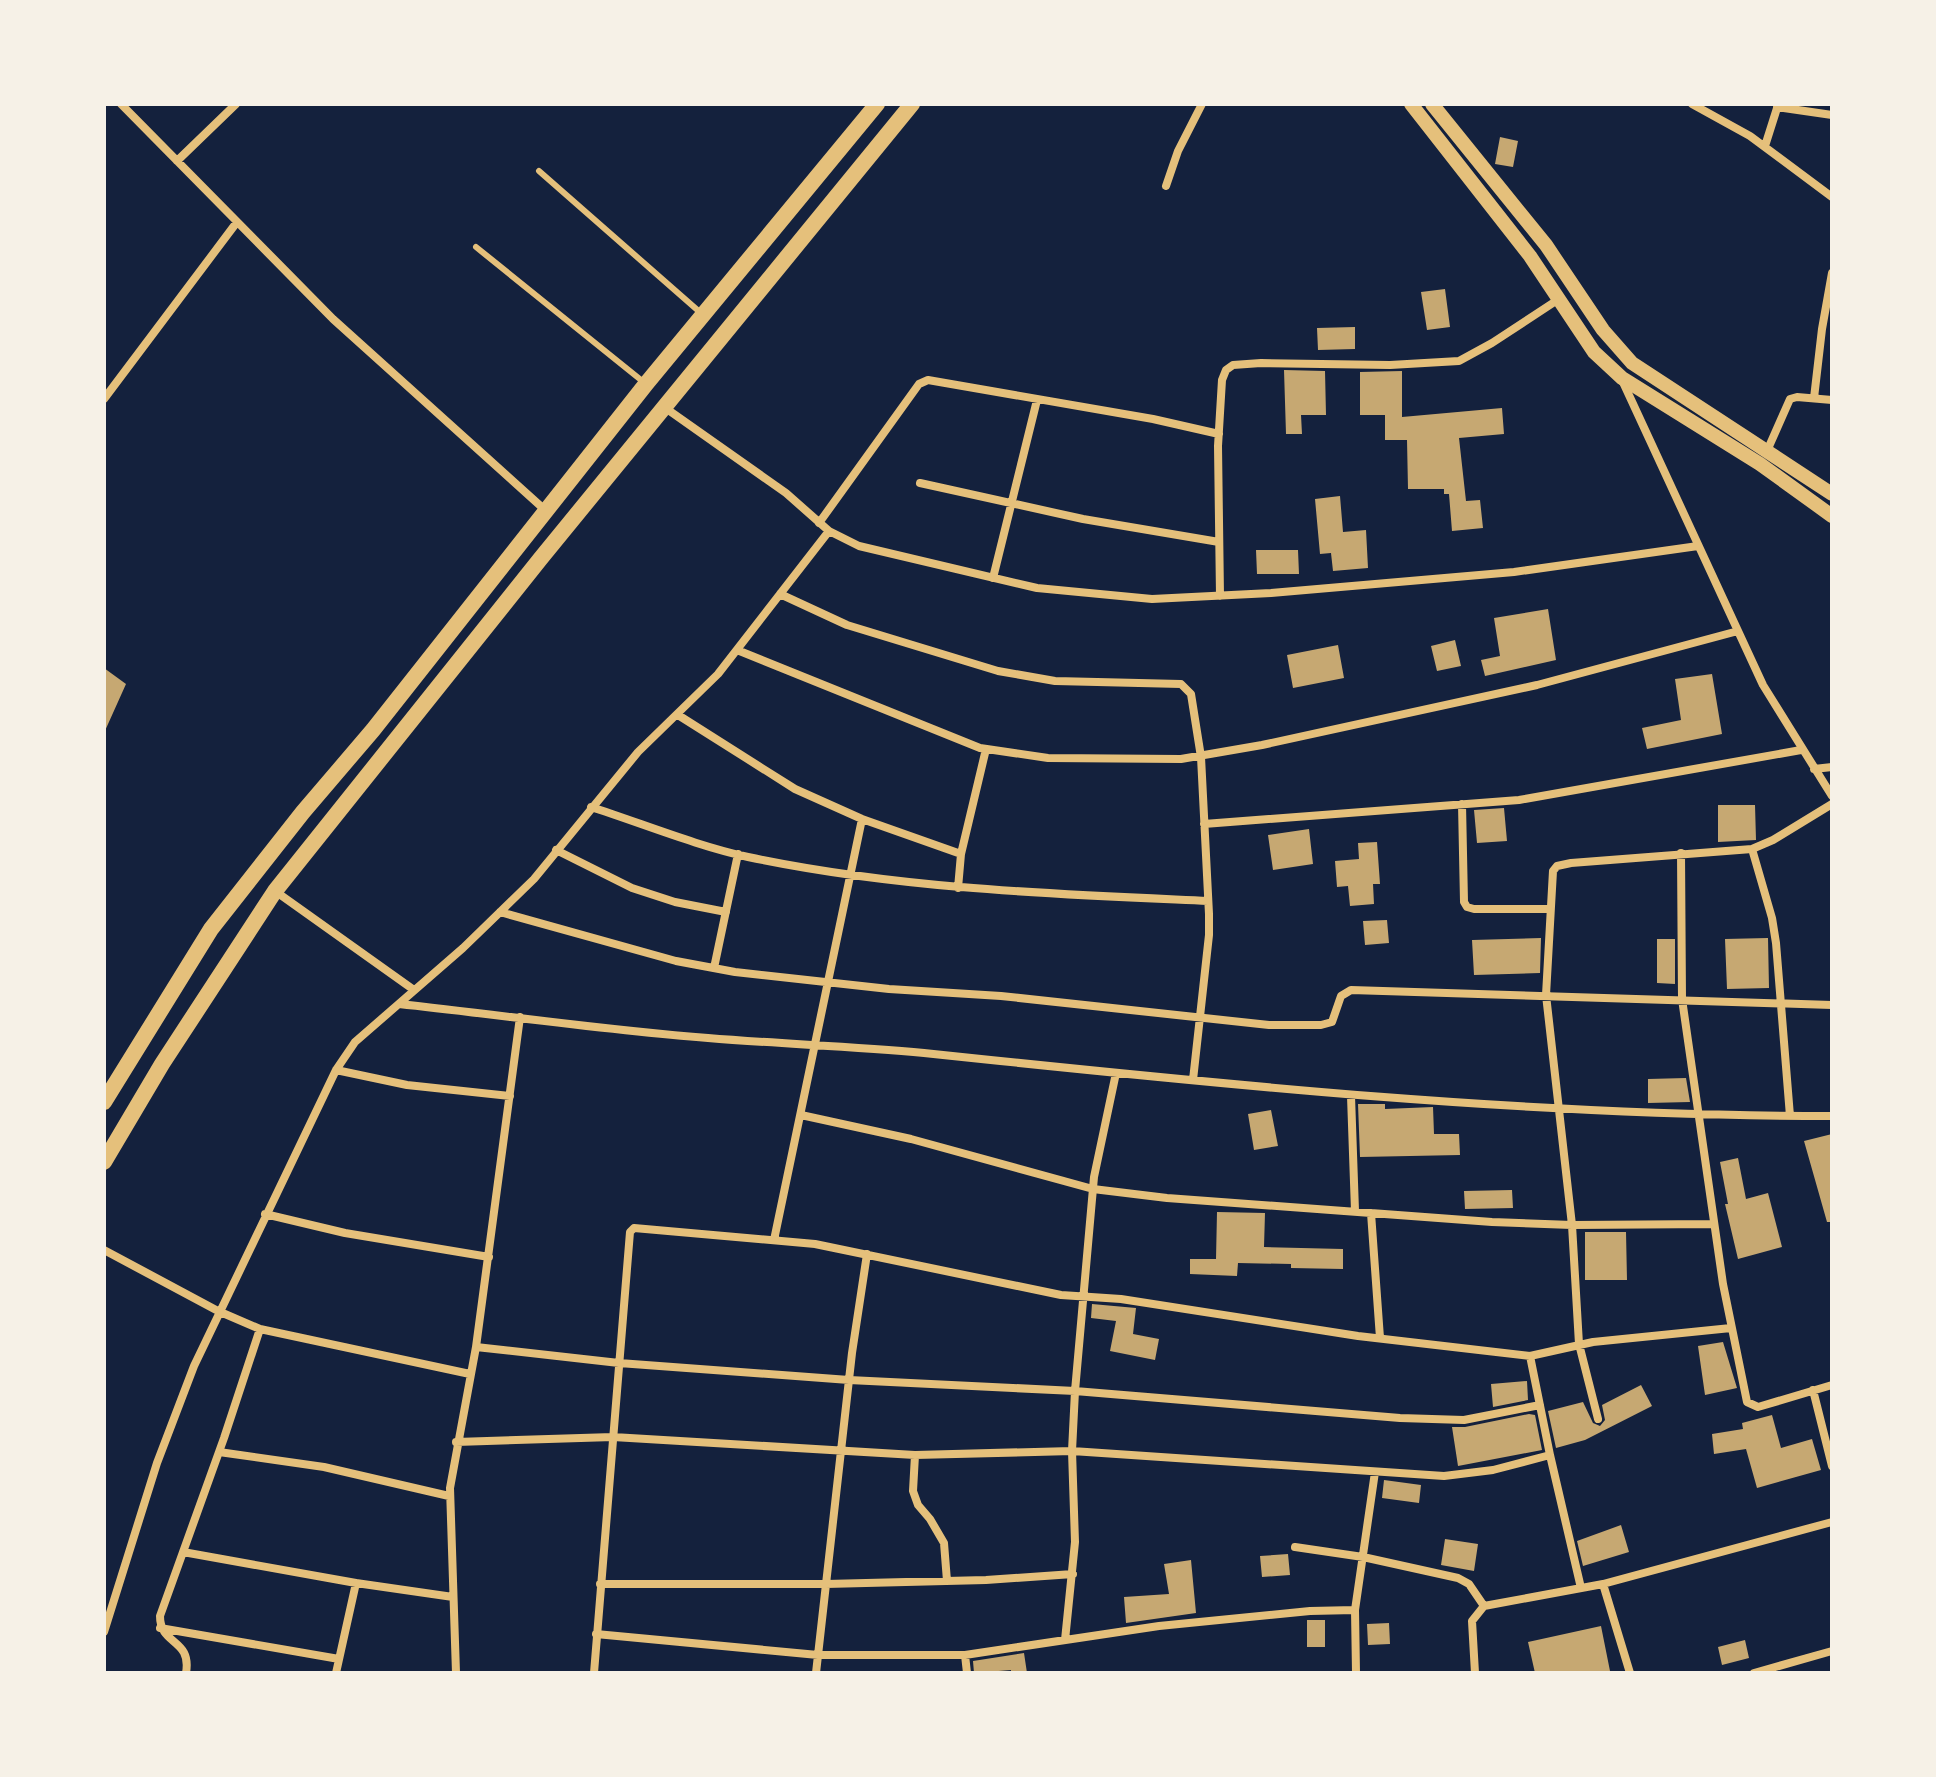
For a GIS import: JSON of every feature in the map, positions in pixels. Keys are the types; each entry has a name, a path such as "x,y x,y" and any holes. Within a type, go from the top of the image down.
{"main road":[{"path":"104,1102 211,929 303,812 373,730 646,384 877,104"},
{"path":"104,1162 162,1064 275,891 664,406 912,104"}],"street":[{"path":"121,104 333,319 545,510"},
{"path":"177,161 236,104"},
{"path":"1166,186 1178,151 1202,104"},
{"path":"1411,104 1530,256 1594,352 1622,378 1760,464 1832,516"},
{"path":"1432,104 1546,245 1603,330 1632,363 1832,494"},
{"path":"1692,104 1765,146 1832,197"},
{"path":"1765,146 1777,106 1832,115"},
{"path":"104,399 237,222"},
{"path":"1530,256 1546,245"},
{"path":"1814,398 1832,273"},
{"path":"1220,596 1219,434 1222,380 1226,370 1233,365 1261,363 1390,365 1459,361 1559,299"},
{"path":"1622,378 1763,685 1832,796"},
{"path":"819,523 919,384 928,380 1153,419 1219,434"},
{"path":"1767,451 1790,399 1832,400"},
{"path":"993,578 1037,400"},
{"path":"664,406 786,493 829,531 868,548 1037,588 1152,599 1220,596 1514,572 1698,546"},
{"path":"920,483 1011,505 1219,542"},
{"path":"104,1632 157,1463 194,1366 336,1070 355,1042 534,879 638,752 704,691 829,531"},
{"path":"780,594 847,625 998,671 1055,681 1181,684 1191,694 1201,757 1209,935 1193,1080"},
{"path":"737,650 986,749 1048,758 1181,759 1537,685 1738,631"},
{"path":"678,715 795,789 862,819 961,854"},
{"path":"958,888 961,854 986,749"},
{"path":"1204,824 1519,800 1801,750"},
{"path":"1814,769 1832,767"},
{"path":"1462,804 1464,902 1467,907 1549,909"},
{"path":"1598,1419 1579,1344 1572,1225 1546,995 1553,871 1557,866 1752,849 1773,840 1832,804"},
{"path":"591,807 738,854 851,875 958,888 1208,901"},
{"path":"774,1240 862,819"},
{"path":"1752,849 1772,918 1790,1116"},
{"path":"556,850 632,888 675,902 726,912"},
{"path":"1681,853 1682,999 1714,1224 1747,1402 1758,1407 1832,1385"},
{"path":"714,968 738,854"},
{"path":"275,891 414,990"},
{"path":"500,912 676,961 714,968 889,989 1001,996 1269,1025 1321,1025 1332,1022 1341,996 1351,990 1832,1005"},
{"path":"399,1004 675,1035 921,1053 1351,1096 1699,1115 1832,1116"},
{"path":"456,1673 449,1496 456,1442 476,1347 520,1017"},
{"path":"336,1070 407,1085 510,1096"},
{"path":"1065,1640 1075,1542 1072,1451 1075,1391 1093,1189 1116,1073"},
{"path":"1351,1096 1355,1211"},
{"path":"801,1115 911,1139 1093,1189 1167,1198 1572,1225 1714,1224"},
{"path":"1371,1213 1380,1338"},
{"path":"265,1214 345,1233 489,1257"},
{"path":"594,1673 630,1232 634,1228 774,1240 867,1254 1031,1290 1121,1299 1380,1338 1530,1356 1579,1344 1731,1328"},
{"path":"104,1250 218,1311 260,1329 470,1374"},
{"path":"816,1673 849,1380 867,1254"},
{"path":"186,1673 187,1654 160,1628 160,1616 260,1329"},
{"path":"476,1347 619,1363 849,1380 1075,1391 1449,1421 1540,1405"},
{"path":"1530,1356 1581,1588"},
{"path":"1813,1390 1832,1466"},
{"path":"456,1442 613,1437 915,1455 1072,1451 1453,1475 1493,1470 1550,1455"},
{"path":"219,1452 324,1467 449,1496"},
{"path":"915,1455 913,1491 918,1505 944,1543 947,1581"},
{"path":"1356,1673 1355,1610 1375,1472"},
{"path":"1475,1673 1472,1621 1484,1606 1603,1584 1832,1522"},
{"path":"1295,1547 1363,1557 1458,1578 1469,1584 1484,1606"},
{"path":"183,1552 453,1597"},
{"path":"600,1584 826,1584 1073,1574"},
{"path":"336,1673 356,1583"},
{"path":"1603,1584 1630,1673"},
{"path":"596,1634 818,1655 965,1655 1159,1626 1310,1611 1355,1610"},
{"path":"160,1628 339,1659"},
{"path":"1754,1673 1832,1651"},
{"path":"965,1655 967,1673"}],"lane":[{"path":"539,171 703,315"},
{"path":"476,247 646,384"}],"building":[{"path":"1500,137 1518,141 1513,167 1495,164"},
{"path":"1445,289 1450,327 1427,330 1421,292"},
{"path":"1355,327 1355,349 1318,350 1317,328"},
{"path":"1284,370 1325,371 1326,415 1301,415 1302,434 1286,434"},
{"path":"1402,371 1402,417 1502,408 1504,434 1459,438 1466,501 1480,500 1483,528 1452,531 1449,494 1444,494 1444,489 1408,489 1407,440 1385,440 1385,415 1360,415 1360,372"},
{"path":"1340,496 1343,532 1366,530 1368,568 1333,571 1331,553 1320,554 1315,499"},
{"path":"1256,550 1298,550 1299,574 1257,574"},
{"path":"1548,609 1556,660 1485,676 1481,660 1500,656 1494,618"},
{"path":"1455,640 1461,666 1437,671 1431,646"},
{"path":"1338,645 1344,678 1293,688 1287,655"},
{"path":"104,668 126,684 104,733"},
{"path":"1712,674 1722,734 1647,749 1642,728 1681,720 1675,679"},
{"path":"1718,805 1755,805 1756,840 1718,842"},
{"path":"1504,808 1507,841 1477,843 1474,810"},
{"path":"1309,829 1313,864 1273,870 1268,835"},
{"path":"1377,842 1380,884 1373,884 1374,904 1350,906 1348,886 1337,887 1335,861 1359,859 1358,843"},
{"path":"1387,920 1389,943 1365,945 1363,921"},
{"path":"1541,938 1540,973 1474,975 1472,940"},
{"path":"1768,938 1769,988 1727,989 1725,939"},
{"path":"1657,939 1675,939 1675,984 1657,983"},
{"path":"1686,1078 1690,1102 1648,1103 1648,1079"},
{"path":"1358,1104 1385,1104 1385,1109 1433,1107 1434,1134 1459,1134 1460,1155 1360,1157"},
{"path":"1271,1110 1278,1146 1254,1150 1248,1114"},
{"path":"1832,1134 1832,1222 1827,1222 1804,1141"},
{"path":"1738,1158 1746,1199 1768,1193 1782,1247 1738,1259 1725,1204 1728,1204 1720,1162"},
{"path":"1512,1190 1513,1208 1465,1209 1464,1191"},
{"path":"1217,1212 1265,1213 1264,1247 1343,1249 1343,1269 1238,1263 1237,1276 1190,1274 1190,1259 1216,1259"},
{"path":"1585,1232 1626,1232 1627,1280 1585,1280"},
{"path":"1092,1304 1136,1308 1133,1334 1159,1339 1155,1360 1110,1351 1116,1321 1091,1318"},
{"path":"1723,1342 1737,1388 1705,1395 1698,1346"},
{"path":"1527,1381 1528,1400 1493,1407 1491,1384"},
{"path":"1641,1385 1652,1406 1585,1440 1556,1448 1548,1411 1583,1402 1593,1423 1600,1426 1605,1420 1602,1405"},
{"path":"1535,1415 1542,1450 1458,1466 1452,1427"},
{"path":"1772,1415 1781,1448 1812,1439 1821,1470 1757,1488 1746,1449 1714,1454 1712,1434 1743,1429 1742,1423"},
{"path":"1384,1480 1421,1485 1419,1503 1382,1498"},
{"path":"1621,1525 1629,1552 1583,1566 1577,1541"},
{"path":"1445,1539 1478,1544 1474,1571 1441,1565"},
{"path":"1288,1554 1290,1575 1262,1577 1260,1556"},
{"path":"1191,1560 1196,1613 1126,1623 1124,1597 1169,1594 1164,1564"},
{"path":"1307,1620 1325,1620 1325,1647 1307,1647"},
{"path":"1389,1623 1390,1644 1368,1645 1367,1624"},
{"path":"1601,1626 1610,1671 1535,1673 1528,1642"},
{"path":"1745,1640 1749,1658 1722,1665 1718,1647"},
{"path":"1024,1653 1027,1673 1011,1673 1011,1670 974,1673 973,1661"}]}
